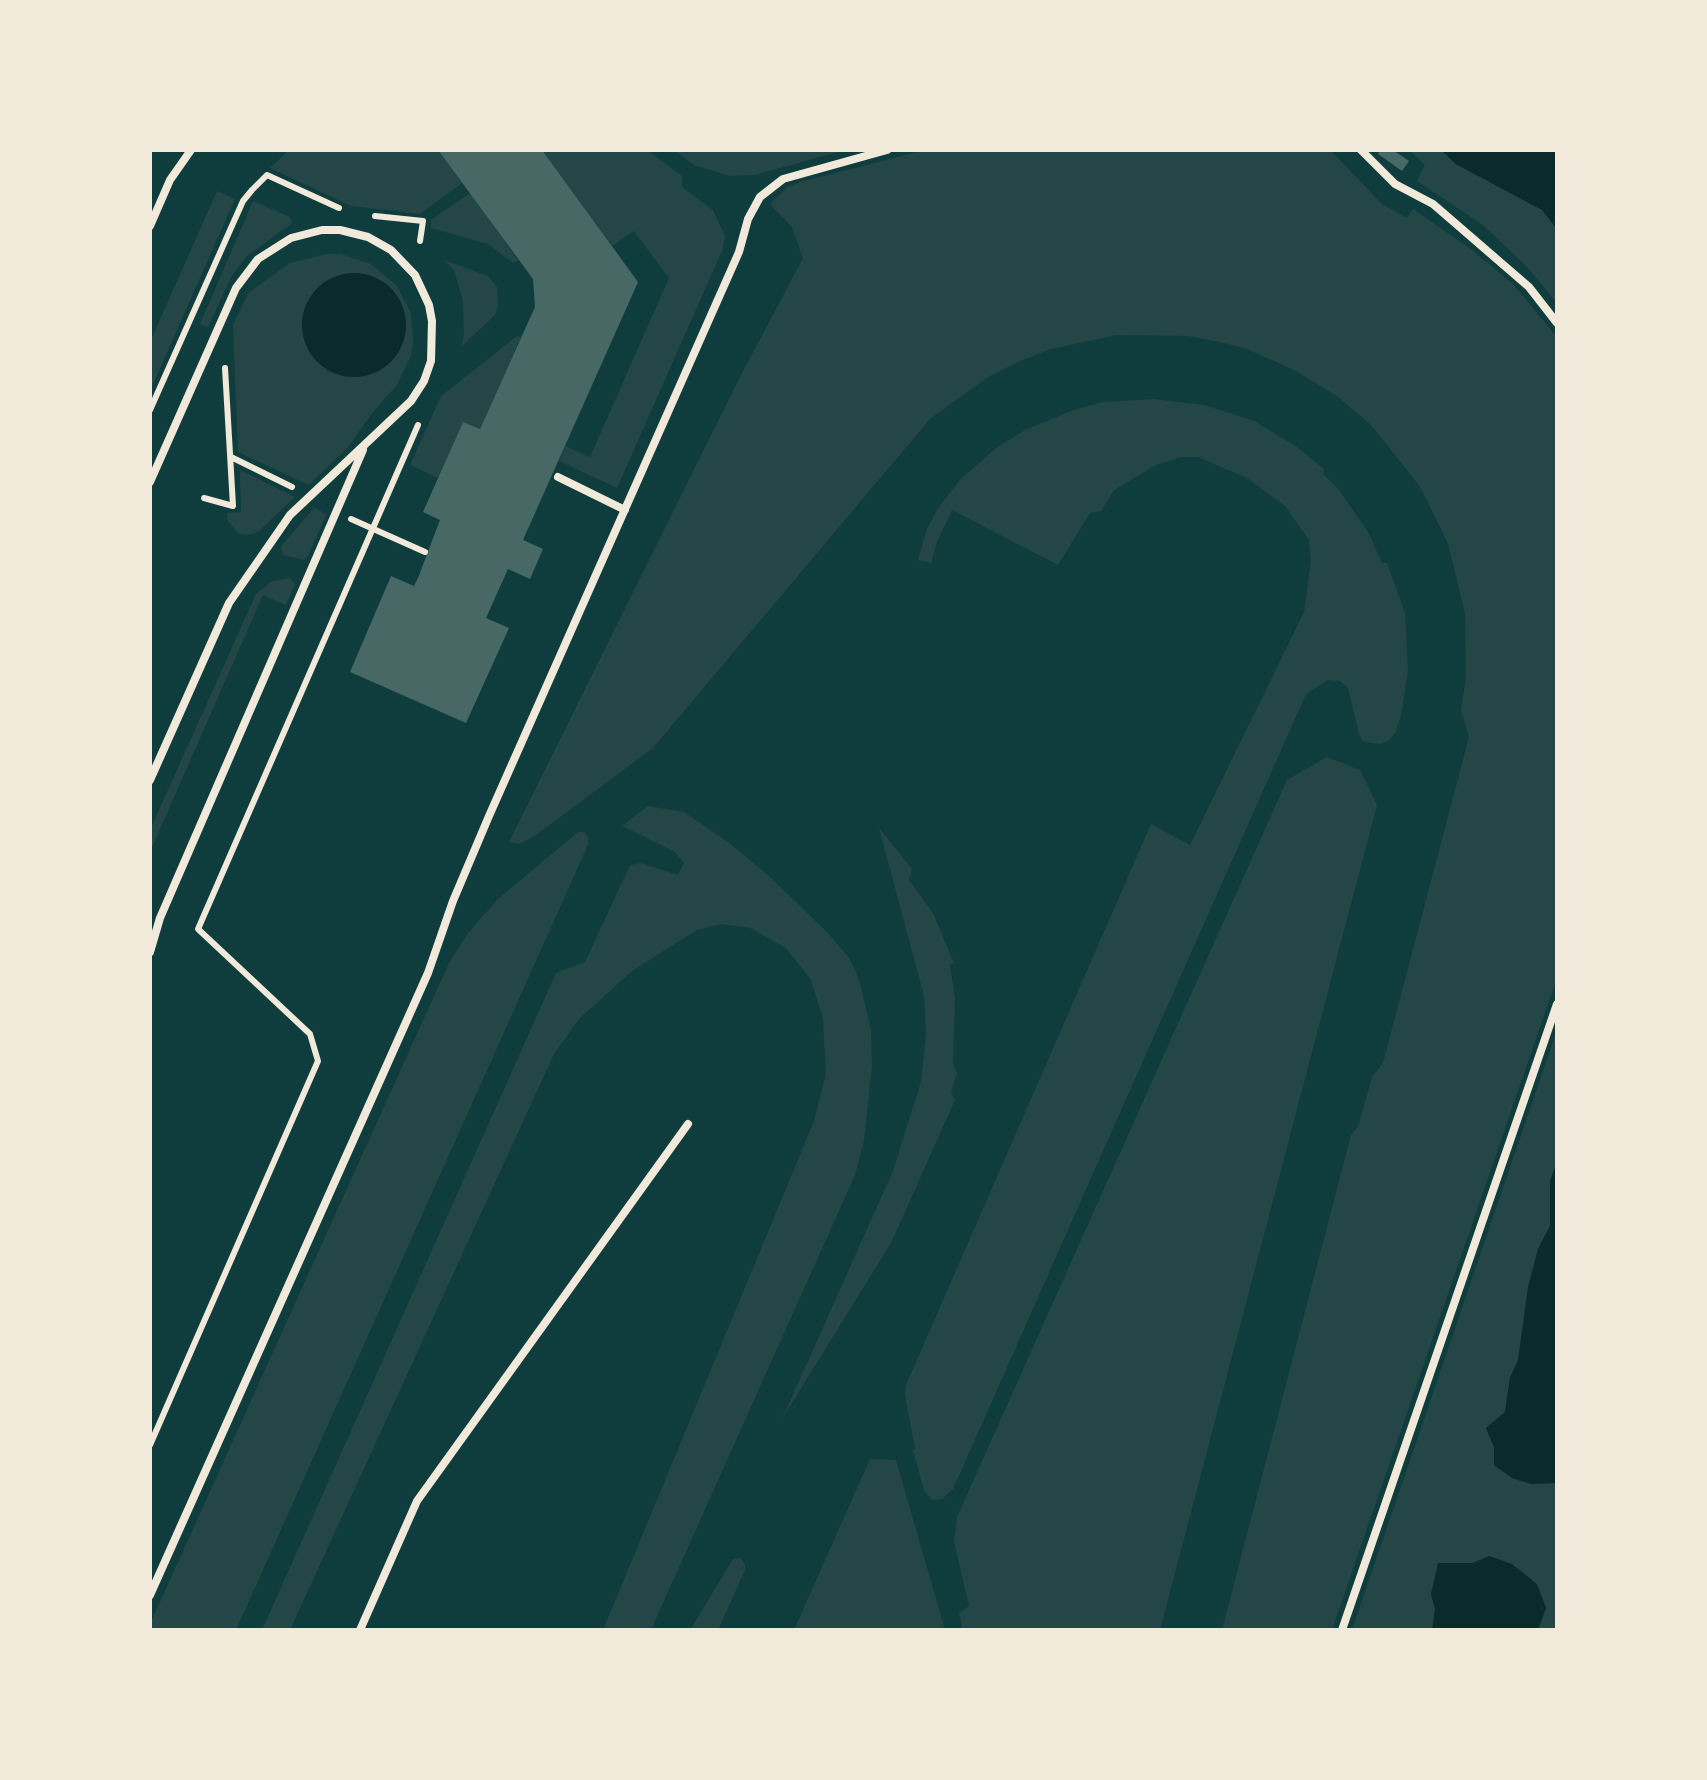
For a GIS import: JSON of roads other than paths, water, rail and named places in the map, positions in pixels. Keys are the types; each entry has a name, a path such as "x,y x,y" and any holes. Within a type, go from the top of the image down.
{"lane":[{"path":"150,226 170,180 191,150"},
{"path":"150,1595 428,973 453,901 739,252 748,219 760,197 783,179 887,150"},
{"path":"1361,150 1395,184 1433,204 1528,286 1557,323"},
{"path":"150,482 246,272 274,247 322,230 340,230 392,250 415,276 430,305 434,340 424,381 411,402 290,515 229,603 150,780"},
{"path":"150,952 160,918 364,448"},
{"path":"558,477 625,510"},
{"path":"1342,1630 1557,1004"},
{"path":"360,1630 417,1501 688,1124"}]}
